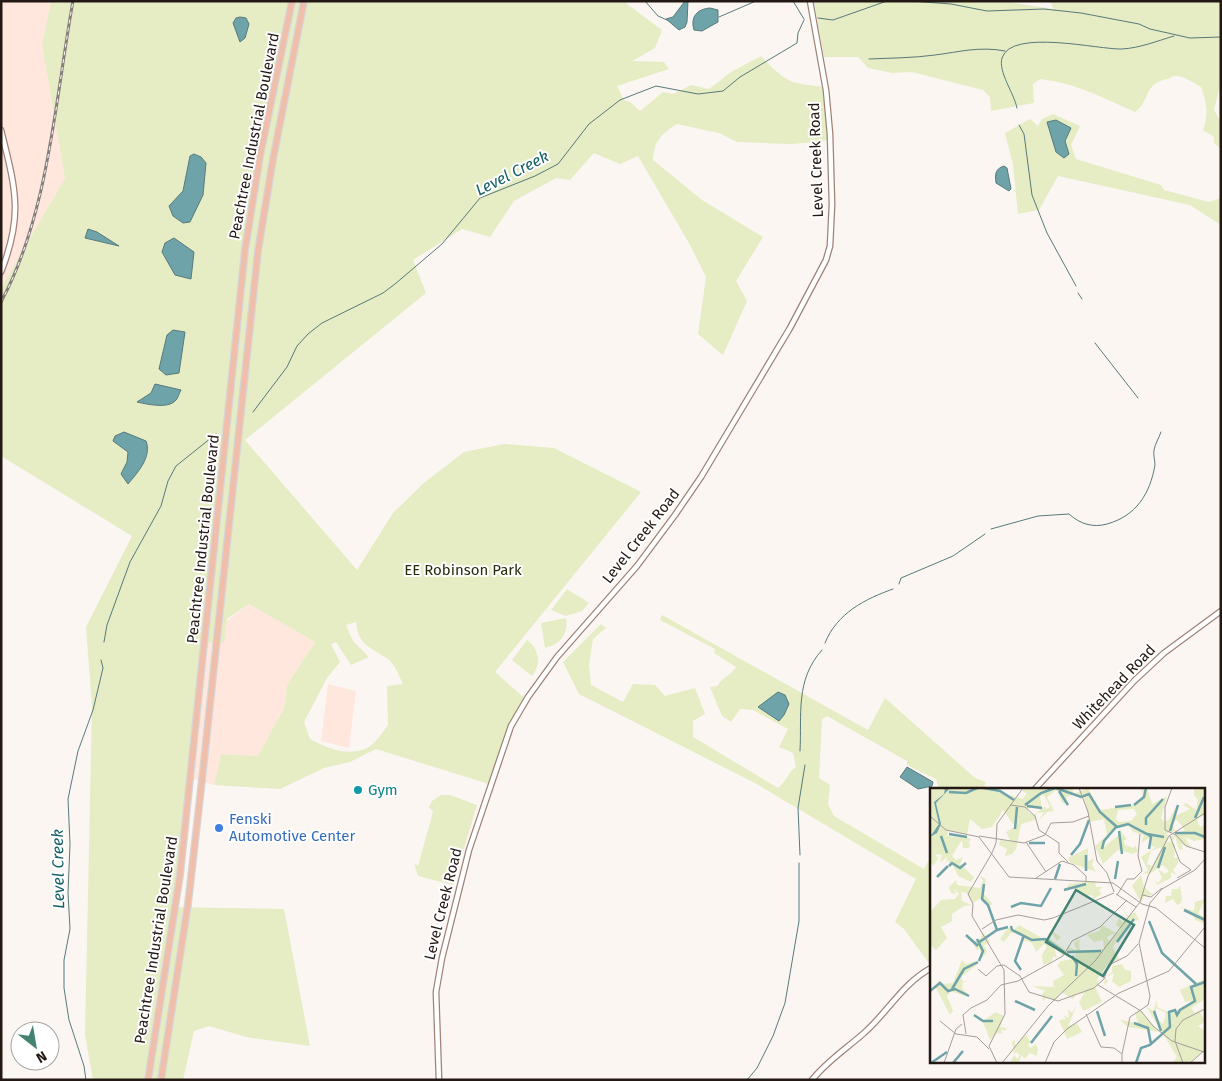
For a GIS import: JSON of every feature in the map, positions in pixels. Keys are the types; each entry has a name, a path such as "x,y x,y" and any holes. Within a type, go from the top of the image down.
{"highway":[{"name":"Peachtree Industrial Boulevard","path":"148,1080 177,903 184,846 245,250 260,156 292,1"},
{"name":"Peachtree Industrial Boulevard","path":"161,1080 188,904 222,610 230,514 258,251 273,158 304,1"}],"street":[{"name":"Level Creek Road","path":"439,1080 436,992 442,958 469,850 511,726 528,697 557,657 637,566 675,515 790,328 826,260 830,246 832,204 830,134 826,90 810,1"},
{"path":"1,130 13,179 16,213 15,230 1,272"},
{"name":"Whitehead Road","path":"1036,788 1140,676 1164,653 1221,611"},
{"path":"812,1080 832,1058 864,1033 906,986 930,969"}],"shaded area":[{"path":"1,1 51,1 42,45 65,178 1,288"},
{"path":"249,604 315,642 287,685 284,708 258,756 221,754 214,785 190,778 200,642"},
{"path":"328,684 356,691 349,748 321,741"}],"green space":[{"name":"EE Robinson Park","path":"51,1 623,1 662,30 655,48 632,61 664,62 669,69 617,86 624,100 630,102 640,111 663,92 673,94 691,85 709,89 731,72 761,56 777,72 790,81 828,87 833,138 820,142 789,144 737,142 719,133 677,124 659,139 655,148 653,160 702,200 763,237 736,281 747,301 723,355 698,334 706,277 690,245 638,156 620,164 594,153 570,180 556,178 514,201 490,237 462,229 413,260 426,293 245,440 357,570 393,513 425,482 464,452 504,444 554,448 641,492 495,672 529,702 507,735 492,785 376,749 350,762 324,768 280,789 214,785 221,754 258,756 284,708 287,685 315,642 249,604 227,619 224,643 200,642 186,831 171,907 284,909 310,1046 246,1037 209,1026 194,1031 183,1080 93,1080 85,1035 92,706 86,627 132,536 1,456 1,288 65,178 42,45","holes":["356,622 357,630 366,645 390,661 397,670 403,684 387,686 388,725 379,738 367,748 352,752 330,748 310,739 304,722 327,678 340,662 331,644 336,642 351,665 369,657 353,641 346,625"]},
{"path":"814,1 1001,1 1053,9 1051,1 1221,1 1221,82 1214,110 1221,122 1221,149 1214,143 1214,137 1203,130 1207,108 1201,87 1185,78 1173,76 1159,81 1151,88 1135,112 1100,96 1066,84 1040,79 1033,84 1034,103 991,111 990,97 983,90 912,72 892,73 868,68 858,57 824,57"},
{"path":"1053,114 1080,126 1071,145 1076,159 1161,185 1164,190 1209,202 1221,198 1221,225 1190,205 1058,176 1039,210 1018,214 1013,165 1005,133 1030,119 1038,126 1042,119"},
{"path":"567,589 589,603 582,611 566,616 551,610"},
{"path":"662,615 868,730 885,698 975,778 986,782 984,788 938,788 936,779 907,765 907,761 827,716 822,719 819,778 830,785 828,804 834,816 924,869 930,858 930,961 928,962 904,929 895,922 916,879 755,783 579,694 563,662 601,624 606,628 593,639 589,665 591,685 623,702 633,684 655,685 665,696 695,688 705,714 693,721 693,737 778,788 796,767 793,753 779,747 788,729 753,710 740,709 731,722 722,716 710,687 717,686 736,667 714,653 715,649 660,620"},
{"path":"566,618 566,629 562,638 555,644 545,648 541,623"},
{"path":"527,640 534,648 538,657 537,667 532,676 512,660"},
{"path":"441,795 450,795 477,805 453,885 418,876 414,863 418,866 433,812 429,807 432,801"}],"water":[{"path":"685,1 688,1 687,22 685,27 679,30 666,19 673,17"},
{"path":"710,8 718,10 718,22 702,31 694,30 693,21 698,12"},
{"path":"236,18 246,18 249,24 245,38 240,42 233,23"},
{"path":"1056,120 1071,128 1065,141 1069,154 1064,158 1056,152 1047,122"},
{"path":"194,154 201,157 206,163 203,195 190,222 183,223 173,216 169,206 183,191 190,156"},
{"path":"1004,166 1007,168 1011,189 1009,191 996,183 996,172"},
{"path":"88,229 97,232 119,246 85,238"},
{"path":"174,238 194,252 191,279 175,275 162,252 165,243"},
{"path":"173,330 185,332 179,373 166,375 159,369 167,335"},
{"path":"155,384 181,390 176,400 167,405 137,402 151,393"},
{"path":"124,432 146,441 147,447 146,458 143,464 128,484 121,474 127,462 128,452 113,441 115,436"},
{"path":"778,692 785,695 789,704 779,721 758,707"},
{"path":"907,767 933,782 932,786 918,789 900,777"}],"waterway":[{"path":"645,1 658,16 667,20"},
{"path":"719,17 756,1"},
{"path":"793,1 804,19"},
{"name":"Level Creek","path":"818,18 833,20 887,1"},
{"name":"Level Creek","path":"911,1 951,4 987,11 1044,9 1081,13 1139,24 1150,29 1190,38 1221,37"},
{"name":"Level Creek","path":"253,412 287,367 297,346 308,334 322,323 383,293 395,284 442,244 480,198 535,176 558,164 589,124 620,100 656,86 698,94 723,91 740,77 797,43 798,33 804,20"},
{"path":"1017,108 1001,64 1002,58 1009,49 1021,44 1038,42 1122,49 1142,46 1174,36"},
{"path":"869,59 918,57 978,49 1005,51"},
{"path":"1019,125 1024,134 1032,195 1047,233 1076,286"},
{"path":"1078,293 1082,299"},
{"path":"1095,343 1138,398"},
{"path":"991,529 1038,516 1069,514 1082,523 1097,526 1107,524 1126,515 1140,502 1153,476 1155,465 1154,450 1161,432"},
{"name":"Level Creek","path":"104,642 107,625 130,562 161,506 168,481 176,466 216,434"},
{"path":"899,584 901,578 953,556 985,534"},
{"path":"825,643 830,632 844,615 872,597 893,589"},
{"path":"800,751 804,685 813,661 822,650"},
{"name":"Level Creek","path":"86,1080 84,1066 69,1020 64,988 64,960 70,929 68,799 78,751 93,710 103,668 101,660"},
{"path":"800,855 798,808 805,765"},
{"path":"747,1080 757,1068 773,1036 785,1003 799,921 799,863"}],"railway":[{"path":"1,302 17,268 40,194 55,116 73,1"}],"place":[{"name":"Gym","path":"358,790"},
{"name":"Fenski Automotive Center","path":"219,828"}]}
